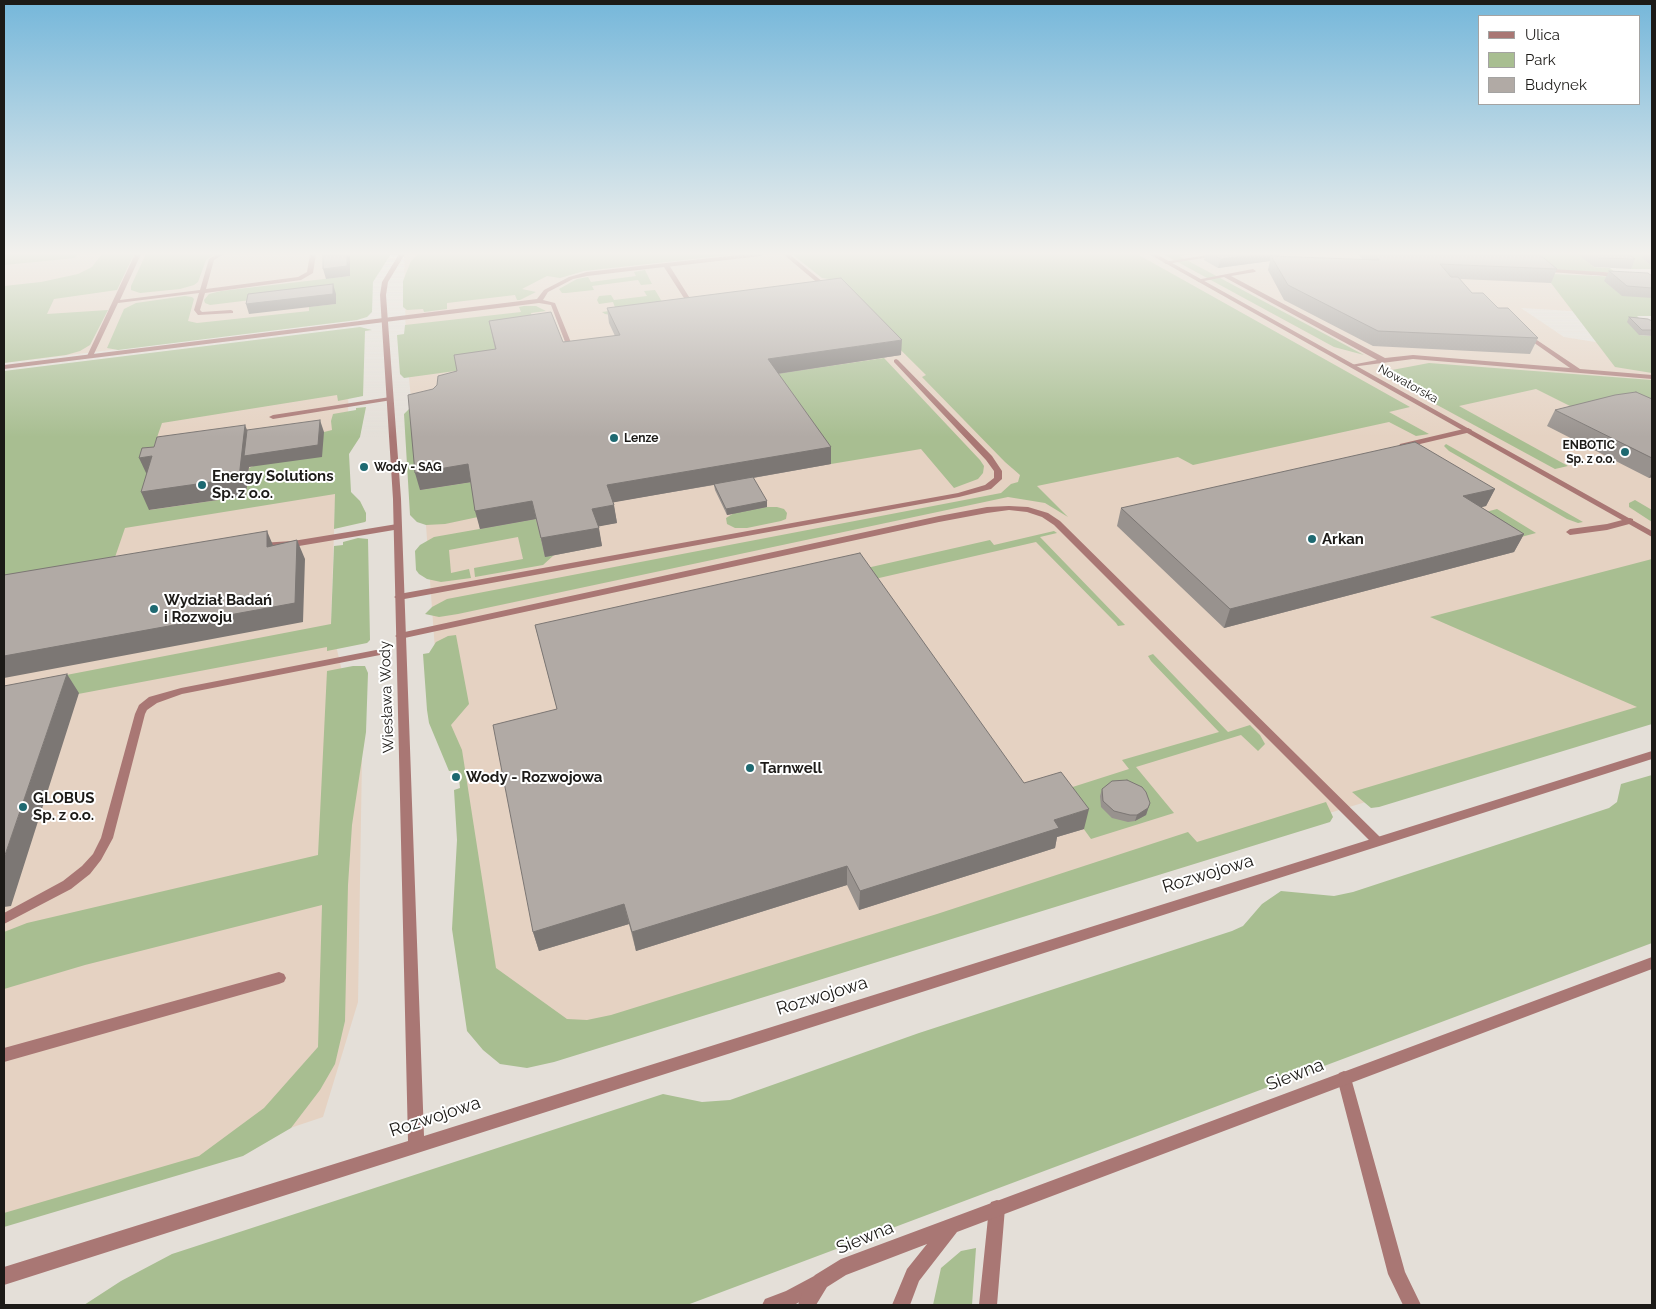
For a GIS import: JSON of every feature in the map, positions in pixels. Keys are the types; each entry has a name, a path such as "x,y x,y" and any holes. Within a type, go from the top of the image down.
{"street":[{"path":"90,356 110,315"},
{"name":"Wiesława Wody","path":"385,315 397,527 416,1144"},
{"path":"4,367 425,315"},
{"path":"557,315 570,348 580,346"},
{"name":"Nowatorska","path":"1262,315 1652,534"},
{"path":"1299,315 1383,360"},
{"path":"1515,327 1578,370"},
{"path":"1353,366 1414,356 1652,377"},
{"path":"399,597 960,495 988,487 998,479 998,471 989,458 896,361"},
{"path":"273,417 390,399"},
{"path":"1391,448 1468,430"},
{"path":"400,636 939,519 987,510 1009,508 1028,510 1045,515 1057,523 1377,842"},
{"path":"1570,532 1608,527 1630,521"},
{"path":"250,547 293,544 397,527"},
{"path":"4,919 67,885 86,870 97,857 107,838 140,714 143,708 152,700 181,691 376,653"},
{"name":"Rozwojowa","path":"4,1276 416,1144 1652,755"},
{"name":"Siewna","path":"807,1305 808,1299 821,1281 841,1268 1652,962"},
{"path":"4,1054 279,978"},
{"path":"1344,1078 1397,1274 1412,1305"},
{"path":"988,1305 998,1208"},
{"path":"901,1305 913,1275 953,1225"},
{"path":"771,1305 790,1298 821,1281"}],"shaded area":[{"path":"4,315 357,315 357,320 4,363"},
{"path":"405,315 1532,315 1564,337 1652,351 1652,715 533,1055 509,1047 459,765 437,678 426,525 420,490 406,348"},
{"path":"349,330 348,429 337,440 331,624 362,757 358,1002 323,1117 4,1224 4,372"}],"green space":[{"path":"4,315 105,315 90,345 80,351 66,355 4,363"},
{"path":"121,315 190,315 188,321 197,323 271,315 369,315 357,320 118,350 107,348"},
{"path":"493,315 532,315 534,323 499,365 404,378 400,374 397,335 404,334 405,325"},
{"path":"612,315 669,315 639,319"},
{"path":"865,315 1246,315 1410,407 1389,412 1429,434 1416,436 1389,422 1193,465 1178,457 1037,486 1068,517 1045,503 1008,497 458,614 439,617 425,614 432,607 447,599 1001,493 1011,484 1018,482 1020,475 922,377 926,375"},
{"path":"1275,315 1289,315 1364,355 1334,347"},
{"path":"1575,315 1652,315 1637,316 1645,324 1639,335 1652,336 1652,373 1615,367"},
{"path":"360,327 372,330 365,331 363,396 338,401 337,395 162,423 147,466 150,510 246,496 249,468 324,432 332,430 331,421 333,414 366,407 360,437 349,454 351,492 360,501 366,513 365,522 334,529 335,494 125,528 113,563 4,580 4,371"},
{"path":"884,358 980,460 984,466 983,473 978,479 954,488 921,449 831,464 769,375"},
{"path":"1429,363 1652,380 1652,420 1590,416 1536,389 1459,406 1568,466 1555,469 1393,381 1386,375 1384,369 1386,367 1392,370"},
{"path":"415,407 420,490 472,482 478,517 445,524 426,525 417,522 410,515 404,414 409,409"},
{"path":"1446,444 1583,522 1578,523 1567,519 1449,451 1444,446"},
{"path":"1635,500 1652,510 1652,522 1629,507 1629,503"},
{"path":"767,507 784,509 787,513 786,519 747,528 735,528 727,524 726,518 734,513"},
{"path":"1497,509 1536,533 1506,541 1467,517"},
{"path":"536,519 545,556 554,555 543,565 475,577 474,568 523,559 518,537 449,550 451,573 469,569 471,578 441,582 427,579 416,570 415,551 420,545 434,537"},
{"path":"1054,531 1057,533 1040,537 1125,625 1118,626 1036,542 866,581 858,570 990,540 994,545"},
{"path":"358,538 368,539 370,640 367,643 327,651 327,647 4,708 4,687 331,624 334,546 343,545 343,542"},
{"path":"1652,559 1652,724 1379,807 1371,808 1352,792 1637,707 1430,617"},
{"path":"456,635 469,704 451,725 462,750 496,968 567,1019 587,1020 611,1015 937,914 1188,832 1197,842 1326,802 1333,817 1330,822 554,1062 527,1068 500,1064 483,1050 467,1031 452,929 457,840 454,790 460,788 458,770 449,771 429,723 427,710 423,654 429,653 436,642 448,636"},
{"path":"1153,654 1228,732 1250,725 1260,735 1265,744 1258,751 1241,735 1136,767 1174,813 1091,839 1057,792 1129,769 1122,760 1219,732 1151,661 1148,656"},
{"path":"353,666 365,666 368,673 366,732 352,825 348,885 345,1021 335,1064 320,1090 291,1128 243,1156 4,1227 4,1213 199,1156 264,1108 318,1047 322,905 85,965 4,989 4,932 27,923 318,855 327,671"},
{"path":"1652,775 1652,943 687,1305 84,1305 121,1281 172,1254 663,1094 702,1102 730,1100 919,1033 1232,931 1243,926 1262,904 1281,891 1334,896 1353,892 1609,808 1617,802 1621,784"},
{"path":"976,1248 972,1305 933,1305 941,1268 961,1251"}],"building":[{"name":"Lenze","path":"530,315 552,315 563,342 620,335 610,315 877,315 902,340 768,359 831,447 607,485 614,505 592,509 599,528 541,538 532,501 475,511 468,464 415,473 408,395 433,389 437,385 438,376 457,371 454,355 496,349 489,321"},
{"path":"1347,315 1515,315 1538,338 1378,331"},
{"path":"1629,317 1652,321 1652,330 1642,330"},
{"path":"1636,392 1652,399 1652,458 1555,410 1615,395"},
{"path":"320,420 318,445 244,456 247,430"},
{"path":"245,425 239,478 141,492 152,456 139,458 142,448 154,447 157,437"},
{"name":"Arkan","path":"1415,442 1495,489 1463,496 1524,534 1230,609 1121,508"},
{"path":"753,477 767,501 726,509 714,484"},
{"name":"Wydział Badań i Rozwoju","path":"267,531 267,547 297,540 295,603 4,656 4,575"},
{"name":"Tarnwell","path":"860,553 1024,783 1061,772 1089,809 1054,820 1059,828 860,891 847,866 632,932 624,904 533,932 493,725 557,709 535,625"},
{"path":"67,674 4,858 4,686"},
{"path":"1127,780 1142,787 1150,803 1148,808 1137,815 1114,811 1103,801 1102,789 1112,781"}],"place":[{"name":"Lenze","path":"614,438"},
{"name":"ENBOTIC Sp. z o.o.","path":"1625,452"},
{"name":"Wody - SAG","path":"364,467"},
{"name":"Energy Solutions Sp. z o.o.","path":"202,485"},
{"name":"Arkan","path":"1312,539"},
{"name":"Wydział Badań i Rozwoju","path":"154,609"},
{"name":"Tarnwell","path":"750,768"},
{"name":"Wody - Rozwojowa","path":"456,777"},
{"name":"GLOBUS Sp. z o.o.","path":"23,807"}]}
